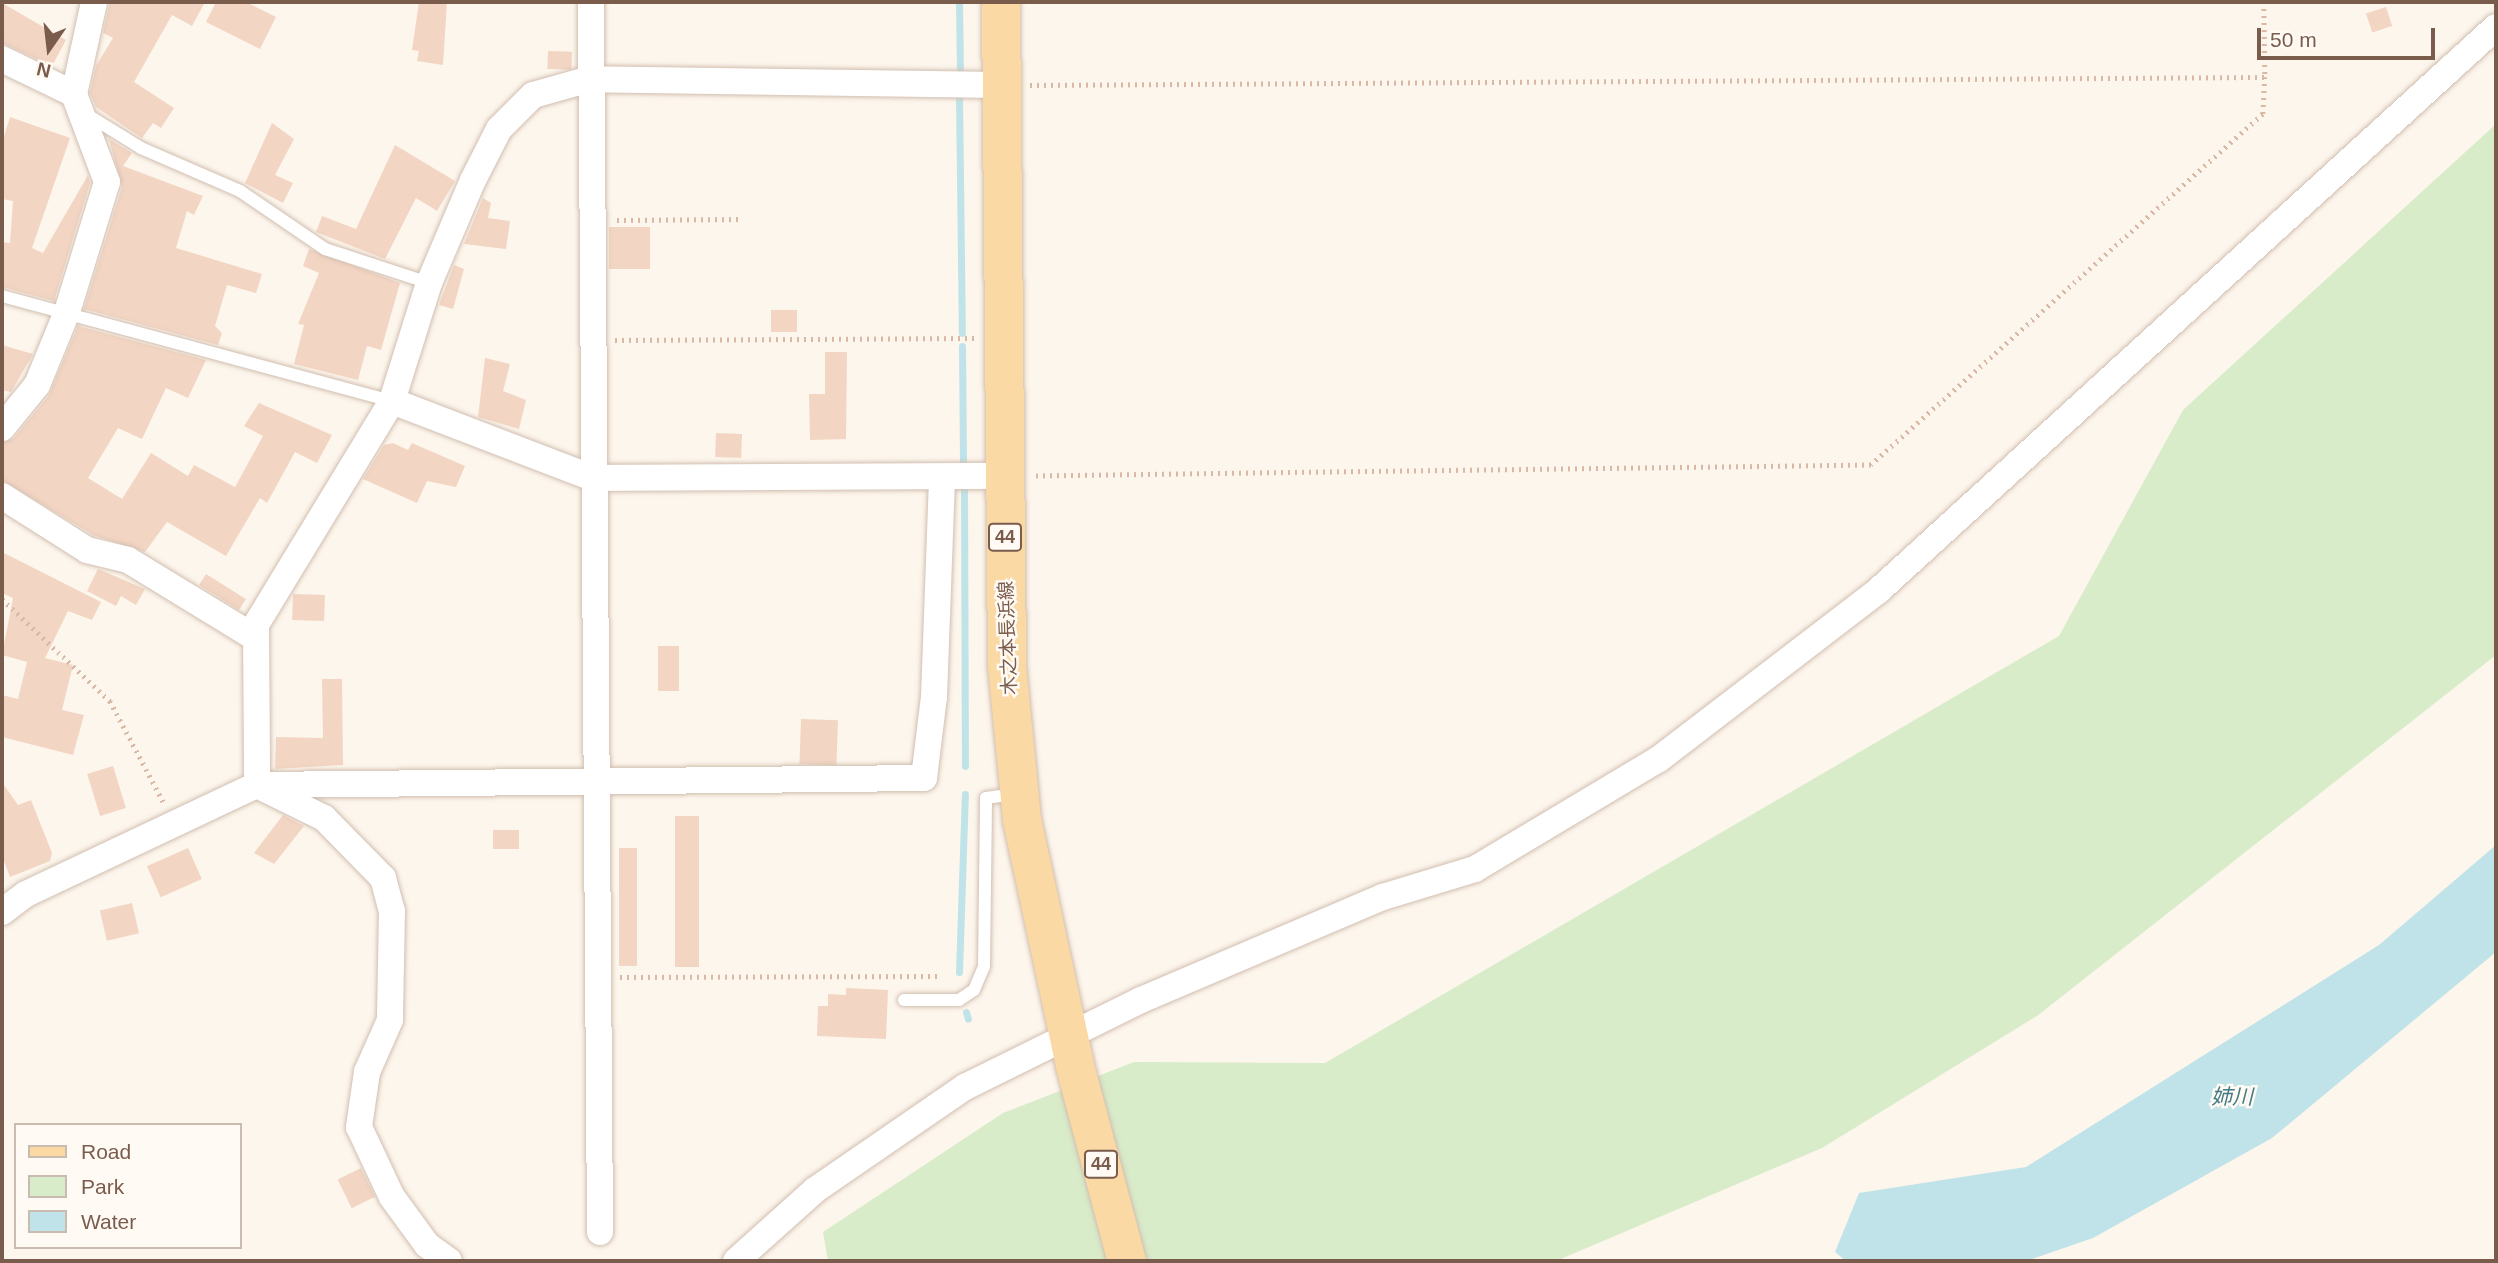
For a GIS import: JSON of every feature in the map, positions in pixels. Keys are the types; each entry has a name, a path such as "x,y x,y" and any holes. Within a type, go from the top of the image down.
{"main road":[{"name":"木之本長浜線","path":"1002,2 1003,476 1007,666 1019,794 1072,1049 1127,1261"}],"street":[{"path":"2,428 37,385 67,312 107,182 78,103 94,2"},
{"path":"591,2 600,1233"},
{"path":"736,1261 815,1191 965,1087 1072,1049 1383,897 1475,869 1659,759 1879,590 2496,27"},
{"path":"2,59 78,103"},
{"path":"257,785 254,637 392,401 429,283 510,114 550,87 590,79 1001,85"},
{"path":"392,401 593,478 1003,476"},
{"path":"2,912 26,894 257,785 923,778 934,697 942,477"},
{"path":"2,496 87,550 128,560 254,637"},
{"path":"257,785 324,818 383,878 392,911 390,1020 367,1072 359,1127 392,1197 427,1245 449,1261"}],"lane":[{"path":"78,103 141,148 250,197 325,248 429,283"},
{"path":"2,296 392,401"},
{"path":"904,1000 959,1000 974,990 984,967 986,798 1019,794"}],"path":[{"path":"1003,476 1871,465 2263,114 2264,2"},
{"path":"1001,85 2265,77"},
{"path":"592,220 742,219"},
{"path":"593,340 1003,339"},
{"path":"2,599 110,701 130,728 174,824"},
{"path":"598,977 938,976"}],"green space":[{"path":"2496,124 2496,655 2037,1016 1822,1148 1556,1261 828,1261 823,1232 1003,1113 1134,1062 1325,1063 2059,636 2183,410"}],"water":[{"name":"姉川","path":"2496,845 2496,952 2272,1138 2093,1238 2026,1261 1846,1261 1835,1252 1859,1193 2026,1167 2379,945"}],"building":[{"path":"110,2 205,2 192,26 172,15 134,82 174,108 161,128 153,123 142,138 96,107 90,93 96,66 113,38 103,33"},
{"path":"216,2 246,2 276,17 260,49 206,22"},
{"path":"419,2 447,2 443,65 417,61 419,51 412,50"},
{"path":"2,3 66,40 52,66 2,43"},
{"path":"2386,7 2392,26 2372,33 2366,13"},
{"path":"548,51 572,52 571,70 547,69"},
{"path":"10,117 70,138 32,248 43,253 88,175 90,183 54,301 2,287 2,242 10,243 13,201 2,199 2,143"},
{"path":"272,123 294,139 275,175 293,183 283,203 245,183"},
{"path":"109,139 132,153 123,166 203,196 194,215 187,211 176,248 262,274 256,293 227,285 215,326 222,333 218,345 84,309 122,187"},
{"path":"395,145 455,181 437,211 416,198 385,259 316,232 322,216 356,229"},
{"path":"483,198 491,203 488,218 510,221 506,249 464,244"},
{"path":"609,227 650,227 650,269 609,269"},
{"path":"309,249 400,283 381,350 367,346 358,380 294,364 304,325 298,324 319,273 303,266"},
{"path":"454,265 464,269 453,309 439,305"},
{"path":"771,310 797,310 797,332 771,332"},
{"path":"78,326 206,360 188,398 166,388 142,439 118,428 88,478 122,499 151,453 188,476 194,465 235,487 263,436 244,426 259,403 332,435 317,463 295,452 267,503 260,498 226,556 167,522 145,552 93,535 2,480 2,443 14,438 49,395"},
{"path":"2,345 33,354 11,392 2,390"},
{"path":"825,352 847,352 846,439 810,440 809,394 825,394"},
{"path":"485,358 510,364 503,391 526,400 519,429 478,417"},
{"path":"716,433 742,434 741,458 715,457"},
{"path":"393,443 408,450 412,443 465,466 456,487 427,481 417,503 363,479 384,445"},
{"path":"2,552 101,602 92,620 68,611 45,658 73,665 62,710 84,715 73,755 2,737 2,695 18,699 27,662 2,655 13,598 2,593"},
{"path":"98,569 145,589 136,605 121,596 116,606 87,591"},
{"path":"206,574 246,599 239,610 199,585"},
{"path":"293,594 325,595 324,621 292,620"},
{"path":"658,646 679,646 679,691 658,691"},
{"path":"322,679 342,679 343,765 275,769 276,737 323,738"},
{"path":"801,719 838,720 836,765 799,764"},
{"path":"113,766 126,808 100,816 87,774"},
{"path":"2,782 18,805 31,800 52,853 50,861 10,877 2,856"},
{"path":"283,815 304,826 274,864 254,853"},
{"path":"675,816 699,816 699,967 675,967"},
{"path":"493,830 519,830 519,849 493,849"},
{"path":"188,848 202,879 161,897 147,866"},
{"path":"619,848 637,848 637,966 619,966"},
{"path":"132,903 139,933 107,941 100,910"},
{"path":"846,988 888,990 886,1039 817,1036 818,1006 828,1006 828,994 846,995"},
{"path":"361,1168 375,1197 352,1208 338,1179"}],"waterway":[{"path":"959,2 960,71"},
{"path":"959,96 962,333"},
{"path":"962,346 963,460"},
{"path":"964,489 965,766"},
{"path":"959,972 965,794"},
{"path":"966,1012 968,1019"}]}
